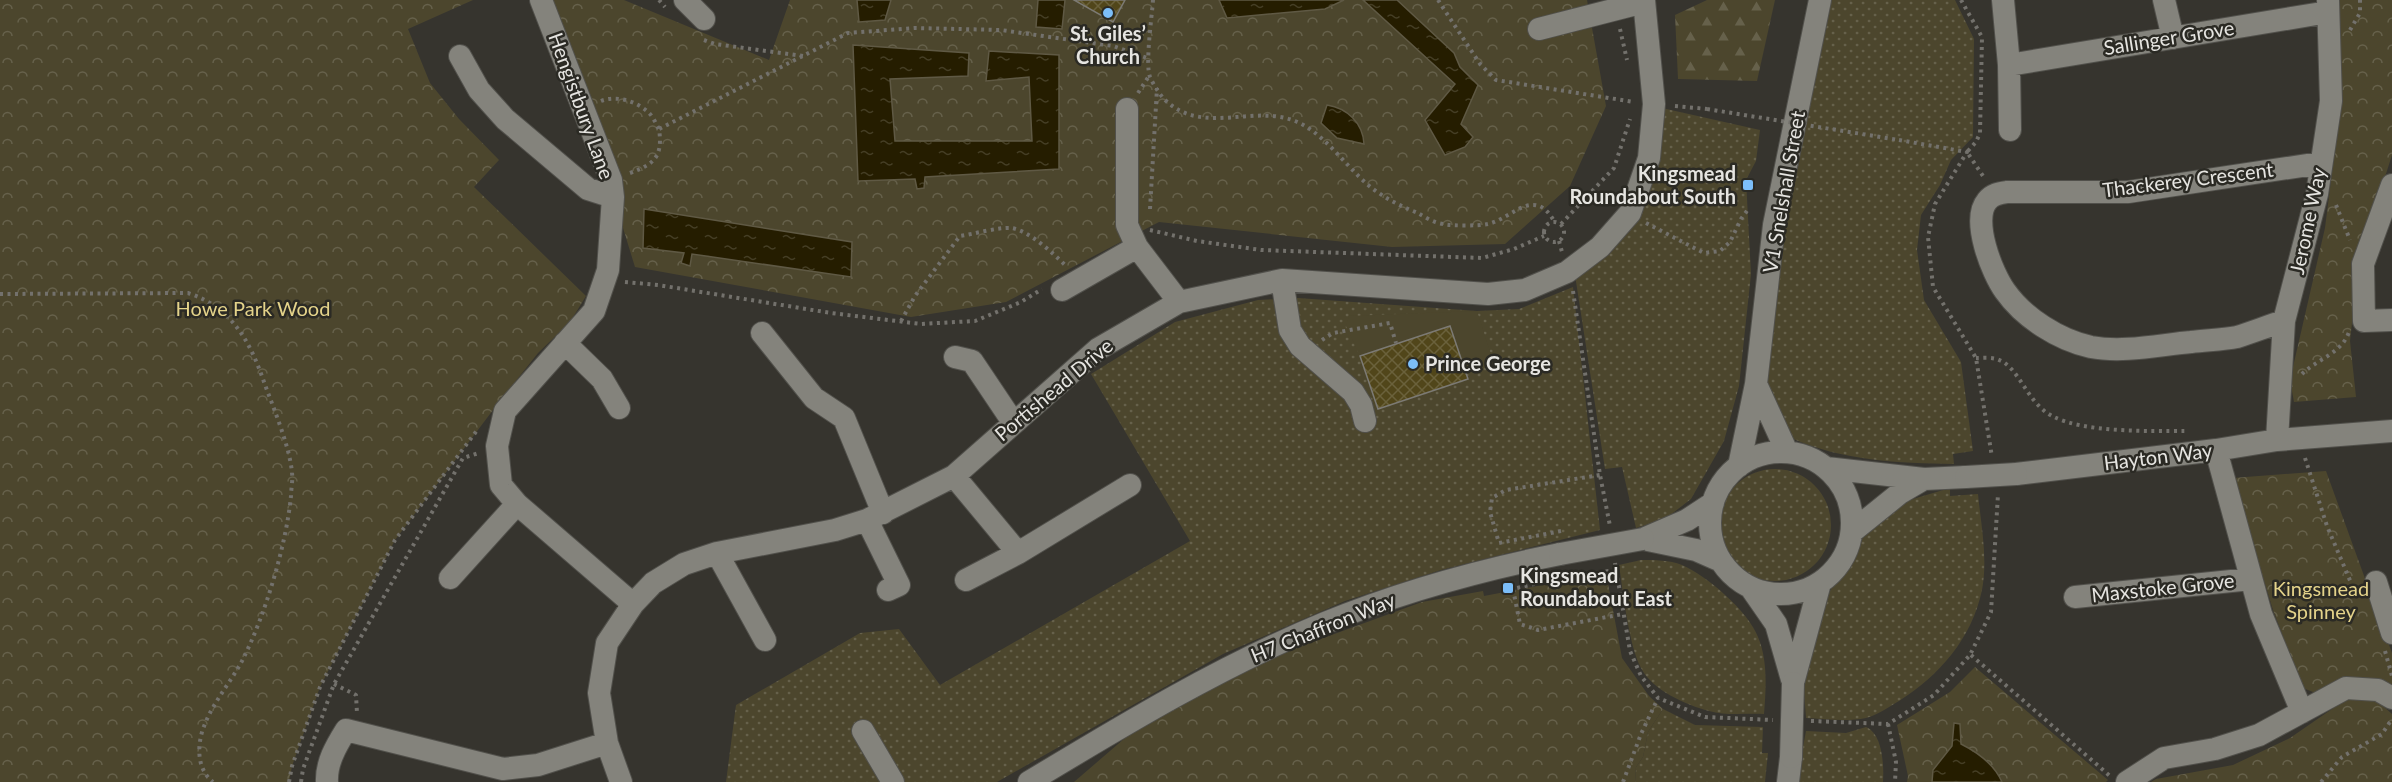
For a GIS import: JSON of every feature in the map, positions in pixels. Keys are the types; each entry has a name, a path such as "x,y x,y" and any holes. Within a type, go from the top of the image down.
{"street":[{"name":"Hengistbury Lane","path":"541,0 584,107 612,189 608,270 594,311 505,411 497,446 501,485 517,504 633,604"},
{"name":"V1 Snelshall Street","path":"1738,466 1756,384 1774,225 1820,0"},
{"path":"2003,0 2009,65 2010,130"},
{"path":"2164,0 2173,38"},
{"path":"1539,29 1644,1"},
{"name":"Portishead Drive","path":"621,782 607,743 599,693 607,643 633,604 653,583 684,564 717,553 835,530 875,516 954,476 1098,349 1179,302 1282,280 1488,294 1525,290 1568,272 1600,248 1630,213 1649,158 1654,104 1644,1"},
{"path":"677,5 699,28"},
{"name":"Sallinger Grove","path":"2009,65 2173,38 2328,6"},
{"name":"Jerome Way","path":"2277,440 2284,321 2317,194 2331,101 2328,6"},
{"path":"460,56 479,90 505,119 588,189 612,189"},
{"path":"1127,109 1127,225 1135,243 1179,302"},
{"name":"Thackerey Crescent","path":"1996,194 2007,192 2128,192 2322,163"},
{"path":"1996,194 1986,202 1982,213 1982,233 1988,261 2005,291 2022,310 2047,329 2065,338 2090,347 2114,350 2235,337 2284,321"},
{"path":"2390,196 2363,264 2357,325 2392,321"},
{"path":"1062,282 1135,243"},
{"path":"1282,280 1290,330 1300,346 1353,392 1361,405 1365,421"},
{"path":"762,333 814,398 844,418 899,585 888,590"},
{"path":"565,343 602,379 617,410"},
{"path":"955,357 972,361 1013,422"},
{"path":"1756,384 1787,452"},
{"name":"Hayton Way","path":"1826,468 1924,479 2016,474 2216,450 2277,440 2301,440 2392,431"},
{"name":"Maxstoke Grove","path":"2216,450 2261,614 2302,712"},
{"path":"1751,588 1774,594 1798,592 1820,583 1836,569 1847,551 1852,531 1851,507 1842,485 1826,468 1801,454 1770,453 1754,457 1738,466 1719,489 1713,503 1710,522 1713,542 1721,561 1734,576 1751,588 1776,624 1793,683"},
{"path":"954,476 1018,553"},
{"name":"Hayton Way","path":"1852,531 1900,493 1924,479"},
{"path":"966,580 1018,553 1130,485"},
{"name":"H7 Chaffron Way","path":"1029,782 1113,731 1220,672 1325,623 1425,588 1560,554 1643,539 1687,520 1713,503"},
{"path":"450,579 517,504"},
{"name":"H7 Chaffron Way","path":"1643,539 1696,550 1721,561"},
{"path":"717,553 765,640"},
{"name":"Maxstoke Grove","path":"2075,597 2251,579"},
{"path":"2376,582 2386,640"},
{"path":"1788,782 1793,683 1820,583"},
{"path":"2127,782 2163,758 2215,749 2259,735 2346,688 2378,690 2392,698"},
{"path":"863,731 893,782"},
{"path":"327,782 326,773 334,749 357,733 503,769 538,765 607,743"}],"path":[{"path":"659,0 677,5"},
{"path":"1153,0 1149,76 1165,99 1189,116 1224,119 1264,114 1283,116 1299,122 1331,147 1367,184 1394,203 1442,224 1488,224 1520,207 1539,205 1549,212 1554,221 1561,224 1565,233 1559,241"},
{"path":"1438,0 1480,64 1496,80 1636,103"},
{"path":"1961,0 1982,37 1980,133 1935,204 1928,237 1933,287 1976,358 1994,468"},
{"path":"2346,37 2360,13 2360,0"},
{"path":"1616,9 1629,68"},
{"path":"699,28 715,44 804,56"},
{"path":"659,129 848,33 915,28 1001,30 1113,46 1150,59"},
{"path":"1149,218 1157,87"},
{"path":"1561,224 1614,168 1636,103 1634,91"},
{"path":"584,107 610,97 630,101 649,112 659,129 661,144 657,158 612,189"},
{"path":"1707,109 1967,152 1996,194"},
{"path":"2333,197 2353,247"},
{"path":"1630,213 1657,230 1704,253 1720,250 1730,242 1749,208"},
{"path":"1544,236 1545,226 1554,221"},
{"path":"618,281 658,285 831,314 921,324 975,321 1062,282 1052,251 1021,231 1011,228 960,236 915,296 901,321"},
{"path":"1135,243 1149,229 1197,241 1261,250 1482,258 1514,249 1544,236"},
{"path":"1544,236 1549,241 1559,241"},
{"path":"1559,241 1573,287 1599,475 1609,523"},
{"path":"0,294 188,293 204,298 219,309 237,326 253,350 279,423 292,474 289,517 259,624 241,661 208,716 201,734 200,763 203,771 213,782"},
{"path":"1300,346 1318,343 1333,333 1390,323 1396,343"},
{"path":"2301,384 2302,372 2326,357 2346,339 2357,325"},
{"path":"1976,358 2000,360 2015,372 2027,394 2039,408 2054,417 2083,425 2136,430 2193,431"},
{"path":"289,782 292,766 320,687 395,540 482,424"},
{"path":"2301,440 2313,488 2358,599"},
{"path":"301,782 303,769 334,684 464,458 497,446"},
{"path":"1538,534 1499,543 1490,512 1492,498 1506,490 1599,475"},
{"path":"1997,490 1999,501"},
{"path":"1616,570 1555,579 1513,589 1516,612 1520,624 1538,630 1623,614"},
{"path":"2386,640 2385,652 2392,678"},
{"path":"1970,655 2118,782"},
{"path":"334,684 356,695 355,706 359,722 369,729 357,733"},
{"path":"1623,782 1641,734 1658,698"},
{"path":"2321,782 2342,758 2382,734 2392,719"},
{"path":"1888,724 1896,762 1895,782"}],"green space":[{"name":"Howe Park Wood","path":"0,0 473,0 408,29 430,83 459,119 499,160 474,187 586,296 570,322 538,353 395,540 320,687 292,766 289,782 0,782"},
{"path":"553,0 624,0 769,60 790,0 1587,0 1606,106 1570,186 1505,244 1392,247 1159,222 1006,302 911,317 635,267"},
{"path":"1707,0 1775,0 1757,81 1678,79 1675,15"},
{"path":"1824,0 1955,0 1974,39 1973,137 1951,160 1940,185 1921,215 1917,250 1924,300 1961,362 1973,451 1953,454 1954,464 1912,463 1851,456 1811,446 1791,438 1767,383 1772,303"},
{"path":"2336,0 2392,0 2392,155 2359,258 2350,341 2356,397 2294,402 2290,380 2325,228 2337,133"},
{"path":"1662,108 1760,130 1756,161 1746,180 1751,274 1739,386 1724,441 1691,499 1665,519 1636,528 1622,467 1605,469 1575,275 1614,239"},
{"path":"1573,287 1600,530 1441,570 1345,601 1223,654 997,782 726,782 736,705 860,633 899,629 940,685 1190,541 1091,374 1175,322 1258,300 1298,298 1477,311 1519,309"},
{"path":"1477,311 1493,361 1465,372 1360,356 1346,326 1349,316"},
{"path":"1775,469 1796,473 1815,485 1827,504 1831,525 1827,546 1815,565 1796,577 1775,581 1754,577 1735,565 1723,546 1719,525 1723,504 1735,485 1754,473"},
{"name":"Kingsmead Spinney","path":"2326,471 2392,653 2392,698 2328,698 2303,688 2273,610 2233,478"},
{"path":"1950,488 1950,496 1978,494 1983,542 1982,590 1971,624 1962,639 1941,667 1928,679 1914,691 1879,713 1851,720 1806,718 1804,692 1798,674 1816,618 1839,574 1866,533 1896,504"},
{"path":"1641,560 1672,562 1692,570 1726,595 1746,617 1758,637 1765,665 1764,714 1716,713 1700,708 1670,696 1646,676 1633,646 1619,565"},
{"path":"1606,573 1622,658 1649,696 1663,709 1648,732 1643,757 1636,767 1635,782 1074,782 1132,732 1263,660 1422,602 1483,591 1484,596"},
{"path":"1975,667 2108,780 2106,782 1907,782 1908,776 1897,725 1950,692"},
{"path":"2348,698 2375,699 2392,714 2392,782 2151,782 2156,779 2233,765 2290,738"},
{"path":"1663,709 1695,725 1763,727 1762,753 1768,753 1765,782 1635,782 1636,767 1643,757 1648,732"},
{"path":"1866,727 1872,731 1879,743 1883,759 1883,782 1790,782 1800,763 1806,731 1846,733"}],"water":[{"path":"857,0 891,0 885,20 859,22"},
{"path":"1038,0 1065,0 1062,29 1036,27"},
{"path":"1219,0 1344,0 1325,9 1227,18"},
{"path":"1363,0 1397,0 1454,53 1460,67 1478,85 1461,124 1473,137 1465,147 1445,155 1425,120 1455,84"},
{"path":"853,45 969,53 968,76 890,79 895,141 1032,141 1029,77 986,81 989,51 1059,55 1059,169 925,177 924,188 917,189 915,179 858,181"},
{"path":"1327,105 1341,109 1353,118 1361,129 1364,144 1337,138 1321,123"},
{"path":"644,209 852,242 851,277 692,254 690,266 681,263 684,253 643,248"},
{"path":"1954,723 1960,724 1961,744 1984,759 2002,782 1932,782 1933,770 1952,746"}],"building":[{"name":"St. Giles’ Church","path":"1074,0 1125,0 1113,22"},
{"name":"Prince George","path":"1450,326 1468,379 1378,409 1360,356"}],"place":[{"name":"St. Giles’ Church","path":"1108,13"},
{"name":"Kingsmead Roundabout South","path":"1748,185"},
{"name":"Prince George","path":"1413,364"},
{"name":"Kingsmead Roundabout East","path":"1508,588"}]}
